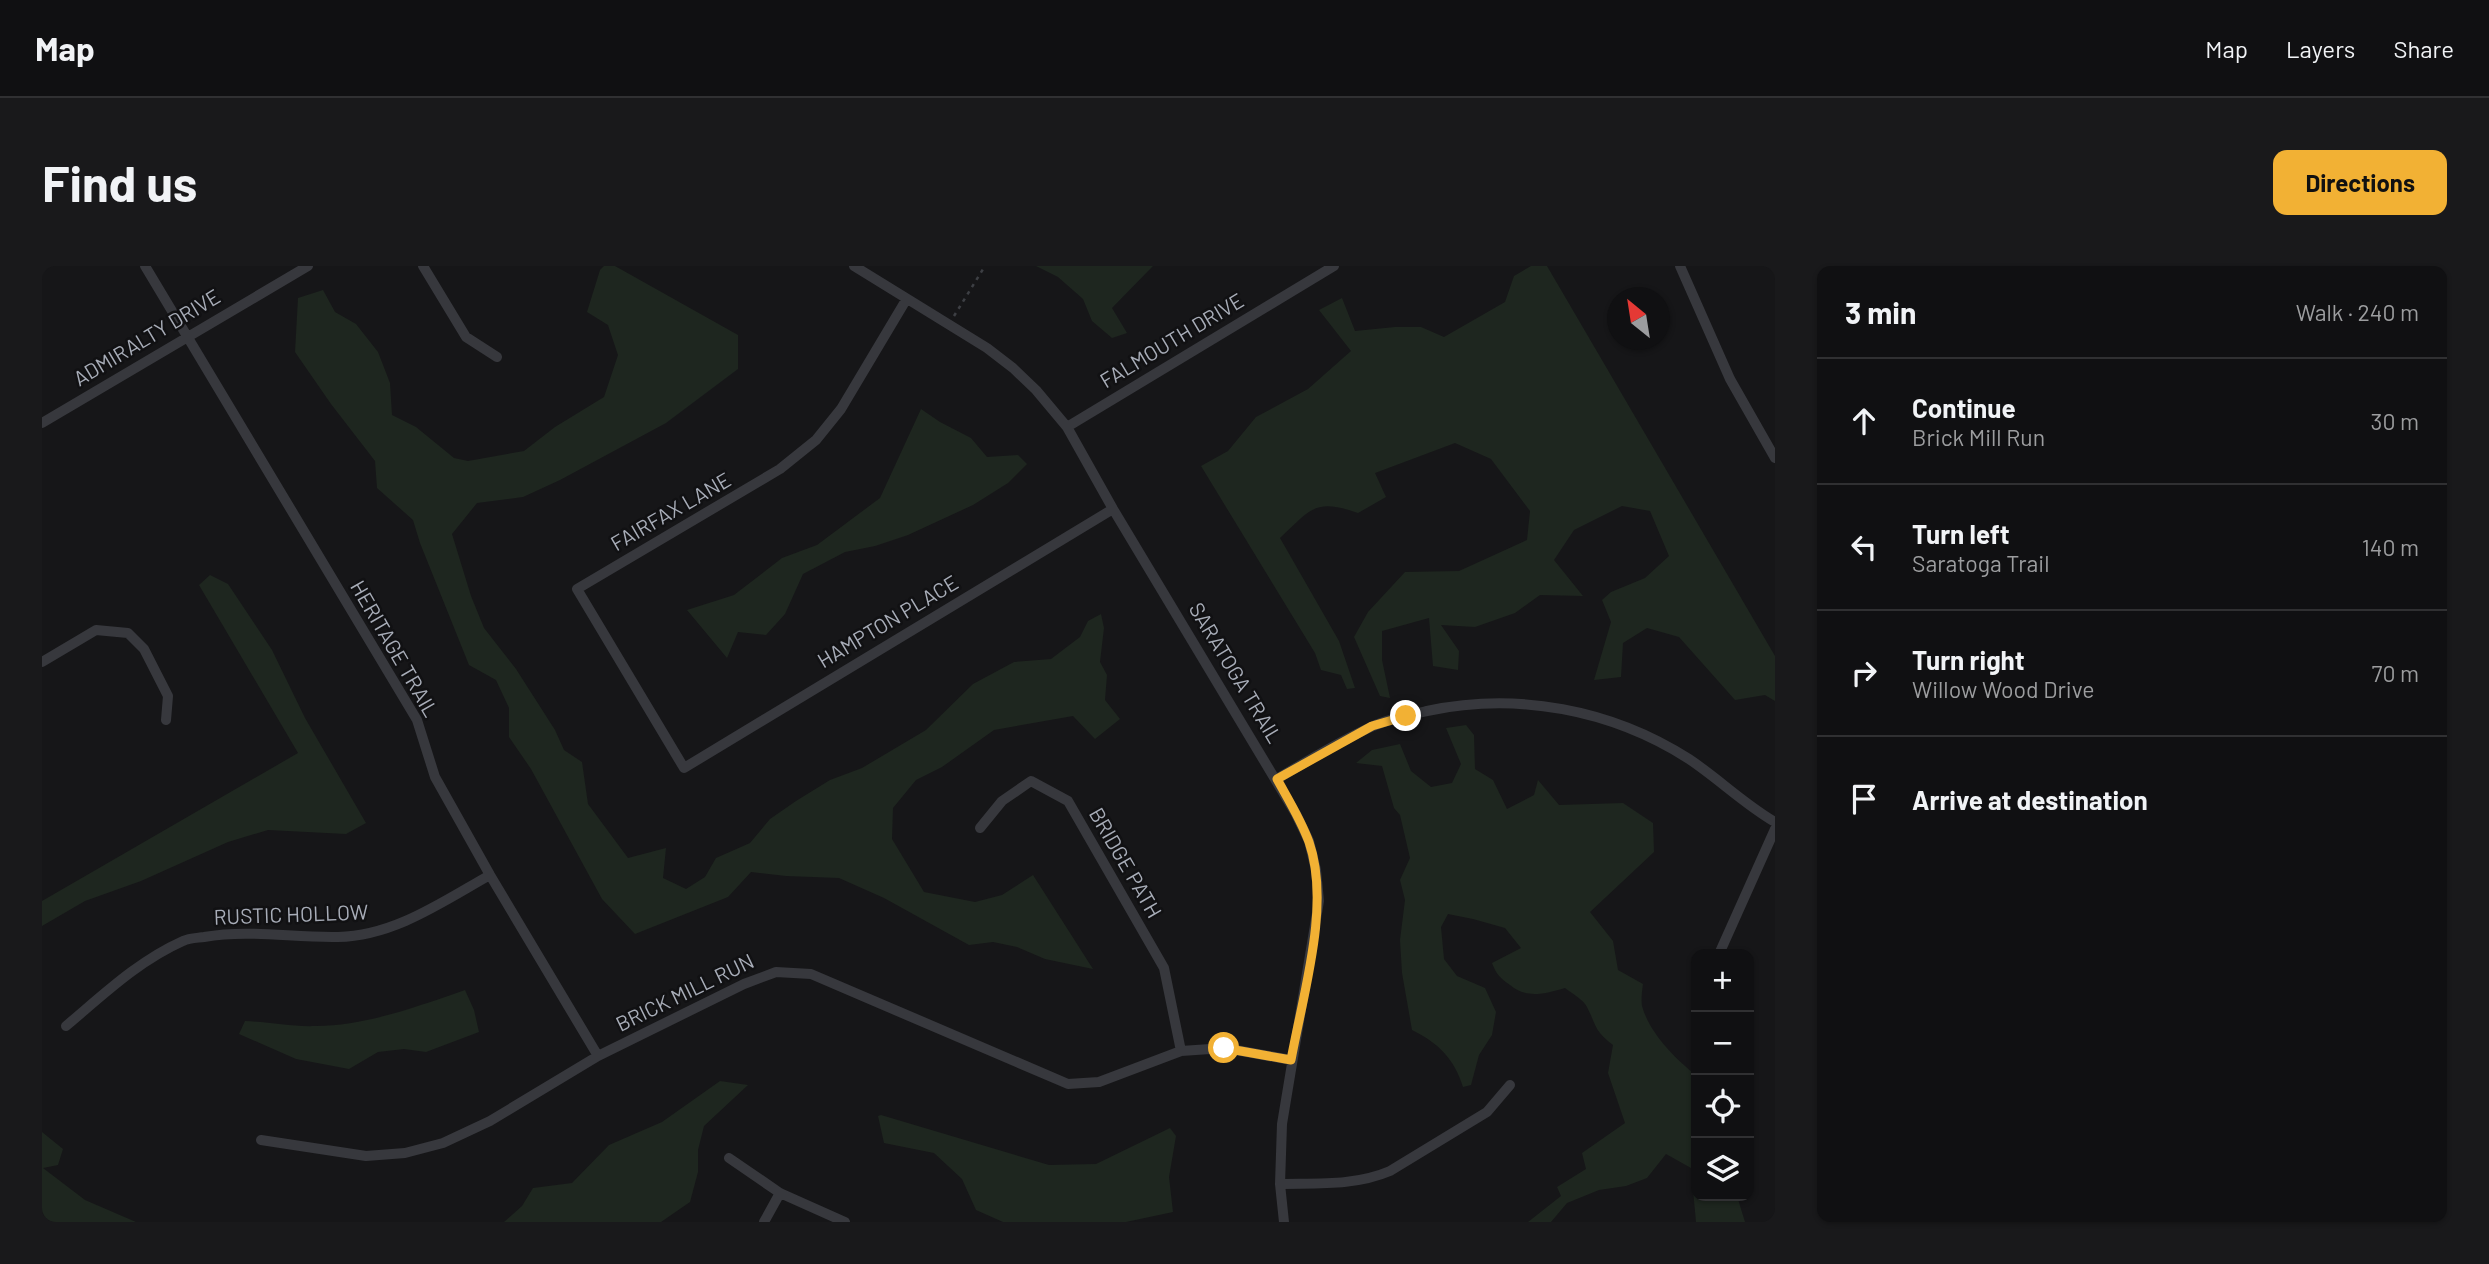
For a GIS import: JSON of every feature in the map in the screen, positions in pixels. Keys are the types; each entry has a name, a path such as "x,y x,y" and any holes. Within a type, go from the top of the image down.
{"street":[{"name":"HERITAGE TRAIL","path":"145,266 417,720 435,777 598,1056"},
{"name":"ADMIRALTY DRIVE","path":"42,423 308,266"},
{"path":"423,266 466,337 497,357"},
{"name":"SARATOGA TRAIL","path":"853,266 987,348 1037,390 1067,427 1113,509 1277,779 1309,841 1316,870 1319,901 1282,1124 1280,1184 1284,1222"},
{"name":"FALMOUTH DRIVE","path":"1067,427 1334,266"},
{"path":"1680,266 1730,379 1775,458"},
{"name":"FAIRFAX LANE","path":"684,768 577,589 780,470 816,440 841,409 906,300"},
{"name":"HAMPTON PLACE","path":"684,768 1113,509"},
{"path":"42,662 96,630 128,633 144,649 168,696 166,720"},
{"path":"1277,779 1372,726 1449,707 1514,703 1576,711 1627,727 1688,759 1746,805 1775,822"},
{"name":"BRIDGE PATH","path":"980,828 1002,801 1031,781 1068,801 1164,968 1181,1051"},
{"path":"1721,949 1775,829"},
{"name":"RUSTIC HOLLOW","path":"66,1026 138,966 185,940 217,934 338,937 381,932 418,916 490,875"},
{"name":"BRICK MILL RUN","path":"261,1140 366,1156 405,1153 443,1143 490,1121 598,1056 744,984 776,972 811,974 1068,1084 1099,1082 1181,1051 1224,1048 1291,1060"},
{"path":"1280,1184 1355,1182 1390,1171 1487,1112 1510,1085"},
{"path":"729,1157 780,1193 845,1222"},
{"path":"764,1222 780,1193"}],"path":[{"path":"949,325 985,266"}],"shaded area":[{"path":"604,266 615,266 738,335 738,369 666,423 560,480 523,497 477,503 452,534 484,628 516,669 555,730 564,750 582,762 588,804 628,858 666,848 663,878 686,889 705,877 716,858 750,843 770,819 796,801 830,780 862,768 926,730 973,684 1014,662 1051,659 1080,637 1088,621 1101,614 1104,628 1100,662 1107,675 1105,700 1120,719 1095,739 1073,716 994,730 942,767 916,780 893,808 892,839 924,892 975,902 1002,895 1033,875 1093,969 1045,959 1017,947 993,942 969,945 884,898 839,878 751,872 728,897 635,934 602,899 531,769 509,737 509,708 496,680 469,665 413,520 377,488 375,461 295,352 298,298 323,290 335,312 356,324 378,352 390,383 392,415 416,427 454,458 468,461 524,451 555,427 604,397 618,355 608,325 587,312 600,270"},
{"path":"1036,266 1153,266 1112,308 1127,333 1112,338 1092,321 1083,299 1058,277"},
{"path":"1531,266 1547,266 1775,656 1775,701 1765,695 1735,700 1679,637 1647,628 1623,643 1621,677 1594,680 1611,622 1602,600 1611,592 1645,578 1669,556 1650,511 1622,506 1574,530 1554,560 1583,596 1540,595 1515,613 1475,627 1441,625 1459,651 1458,670 1433,666 1429,618 1382,631 1382,660 1390,698 1380,696 1354,637 1368,612 1405,572 1459,571 1527,540 1530,511 1491,459 1455,443 1375,473 1386,497 1358,513 1332,506 1315,509 1280,538 1339,641 1355,688 1347,689 1341,675 1321,670 1315,653 1201,466 1228,451 1256,417 1308,389 1351,351 1319,310 1342,298 1355,331 1421,327 1444,337 1505,302 1514,276"},
{"path":"921,409 971,438 987,457 1018,455 1027,464 1008,483 973,505 908,535 845,552 803,574 785,614 766,635 738,632 727,658 687,610 734,595 782,558 817,545 880,498"},
{"path":"210,575 228,584 272,650 305,718 366,823 346,834 268,830 228,842 141,881 85,901 42,926 42,901 298,753 199,585"},
{"path":"1466,725 1474,735 1475,769 1493,780 1507,809 1534,795 1538,780 1559,805 1623,803 1653,823 1654,852 1590,912 1613,941 1618,970 1643,984 1642,1006 1650,1026 1691,1071 1691,1168 1666,1154 1647,1178 1626,1186 1599,1190 1567,1203 1551,1222 1528,1222 1561,1196 1557,1187 1586,1169 1582,1153 1625,1123 1608,1073 1613,1045 1599,1032 1585,1004 1565,988 1529,994 1516,989 1499,975 1492,963 1521,948 1505,928 1448,914 1441,927 1444,959 1457,976 1485,988 1496,1012 1492,1035 1479,1055 1471,1085 1463,1087 1444,1052 1412,1030 1402,973 1400,940 1405,900 1400,880 1410,858 1400,815 1394,808 1382,766 1356,763 1372,750 1400,744 1411,771 1431,787 1452,783 1461,764 1446,728"},
{"path":"465,990 474,1010 479,1032 426,1052 404,1049 378,1052 349,1069 296,1059 239,1034 245,1021 307,1026 353,1023 392,1014"},
{"path":"720,1081 748,1085 704,1126 698,1150 698,1172 690,1202 661,1222 504,1222 522,1206 533,1188 572,1183 609,1145 662,1122"},
{"path":"878,1116 1049,1165 1096,1164 1170,1128 1176,1136 1169,1177 1173,1212 1126,1222 1003,1222 976,1210 962,1179 934,1153 884,1143"},
{"path":"42,1132 63,1149 58,1165 43,1168 85,1200 136,1222 45,1222 42,1219"},
{"path":"1694,1201 1739,1201 1745,1222 1696,1222"}],"route":[{"path":"1224,1048 1291,1060 1319,901 1316,870 1309,841 1277,779 1372,726 1406,716"}]}
